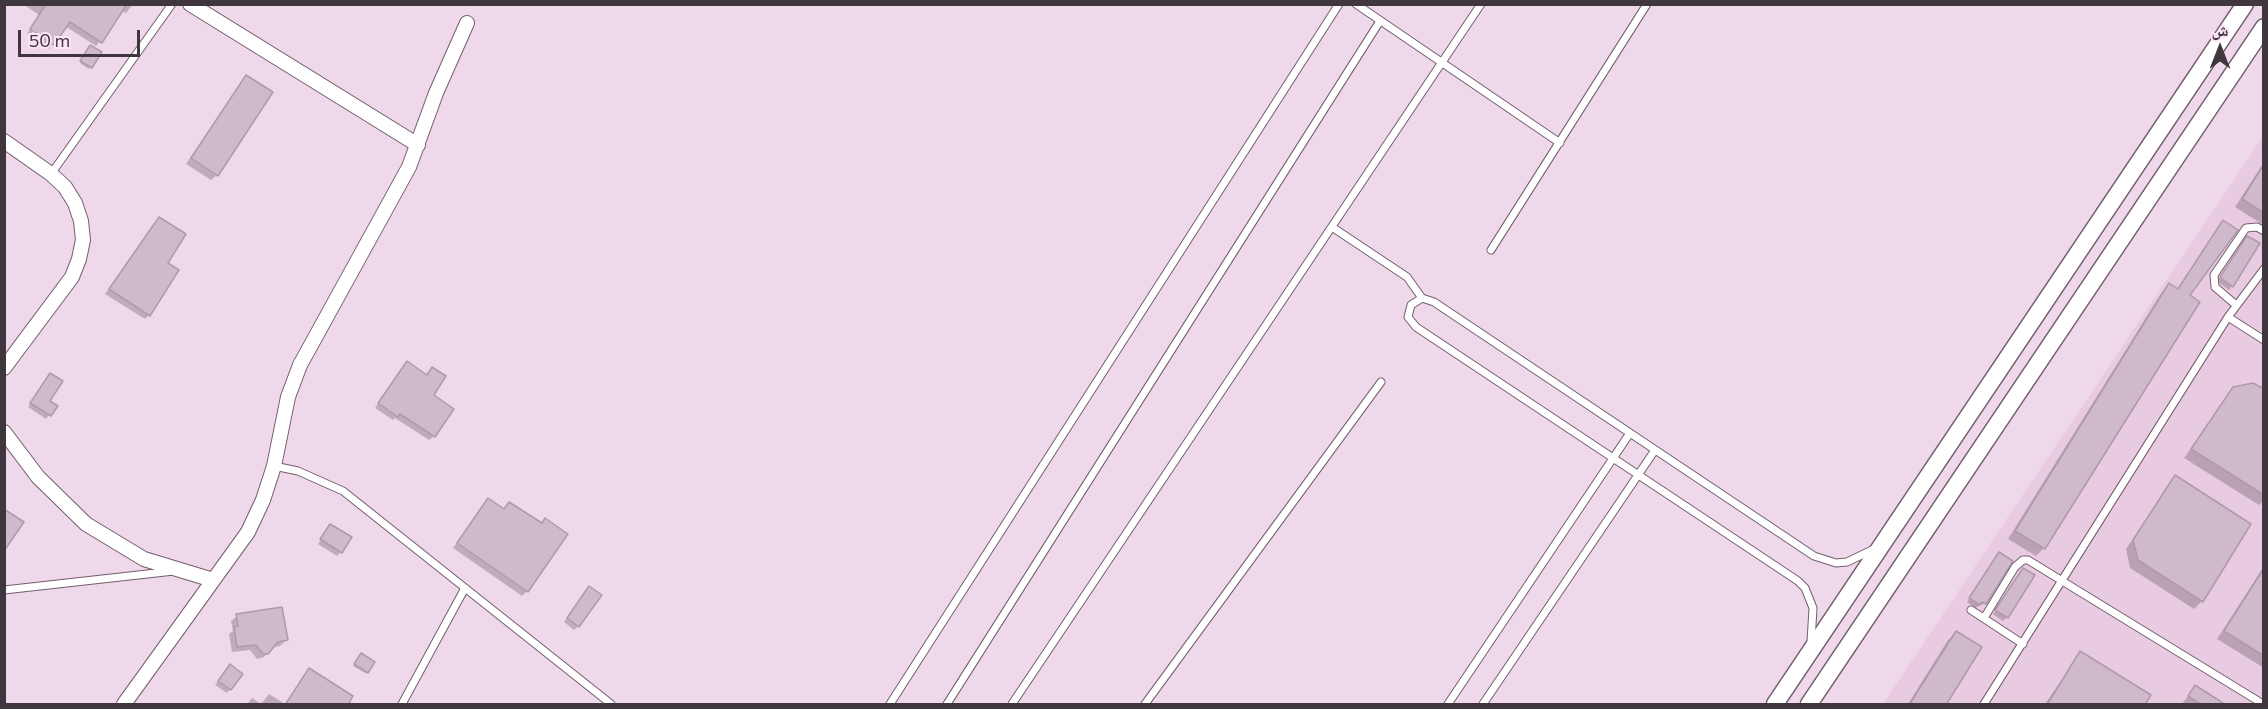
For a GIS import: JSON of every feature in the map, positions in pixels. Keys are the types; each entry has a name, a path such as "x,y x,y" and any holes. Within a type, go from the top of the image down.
{"street":[{"path":"190,4 418,145"},
{"path":"1775,705 2245,4"},
{"path":"124,705 248,532 263,500 274,466 288,397 300,365 391,202 418,145 436,93 467,23"},
{"path":"1809,705 2264,27"},
{"path":"4,141 51,174 65,187 75,203 81,221 83,240 72,276 4,368"},
{"path":"4,432 38,477 86,524 144,559 176,571 213,580"},
{"path":"1862,575 1864,588 1868,593 1881,596 1884,592"}],"lane":[{"path":"51,174 172,4"},
{"path":"890,705 1339,4"},
{"path":"1356,4 1560,143"},
{"path":"1012,705 1481,4"},
{"path":"1491,250 1647,4"},
{"path":"947,705 1380,21"},
{"path":"1332,226 1407,276 1422,298 1434,302 1824,561 1847,562 1885,543"},
{"path":"2236,305 2215,287 2214,275 2246,228 2258,227 2264,231"},
{"path":"1984,705 2228,317 2264,269"},
{"path":"1422,298 1411,305 1408,311 1408,317 1416,327 1805,588 1814,608 1810,651"},
{"path":"2228,317 2264,340"},
{"path":"1145,705 1381,382"},
{"path":"1448,705 1630,433"},
{"path":"1483,705 1656,450"},
{"path":"274,466 314,477 344,491 611,705"},
{"path":"1984,618 2015,567 2023,560 2033,561 2263,705"},
{"path":"4,590 176,571"},
{"path":"402,705 465,588"},
{"path":"1971,610 2023,644"}],"shaded area":[{"path":"2263,136 2263,704 1883,704"}],"building":[{"path":"46,4 127,4 102,43 70,22 54,45 30,29"},
{"path":"90,45 102,52 92,68 80,61"},
{"path":"246,75 273,92 218,176 191,158"},
{"path":"2264,164 2264,213 2242,199"},
{"path":"159,217 186,234 168,263 179,270 150,316 109,289"},
{"path":"2223,220 2238,230 2190,295 2200,302 2045,549 2015,531 2169,283 2178,289"},
{"path":"2247,236 2260,243 2233,287 2220,277"},
{"path":"407,361 427,375 432,367 446,376 434,395 454,409 435,437 400,414 398,417 378,403"},
{"path":"50,373 63,381 50,401 58,406 51,416 30,403"},
{"path":"2253,383 2264,389 2264,495 2191,449 2233,387"},
{"path":"2175,475 2251,524 2203,602 2138,560 2133,540"},
{"path":"488,498 504,509 509,502 542,523 545,518 568,534 528,592 457,543"},
{"path":"4,509 24,522 4,551"},
{"path":"330,524 352,537 342,553 320,539"},
{"path":"1999,552 2013,561 1986,604 1982,602 1980,605 1969,598"},
{"path":"2023,568 2035,575 2008,618 1995,610"},
{"path":"2264,568 2264,656 2224,631"},
{"path":"589,586 602,595 579,627 567,618"},
{"path":"282,607 288,640 278,642 268,654 263,654 256,645 237,647 234,627 238,626 236,614"},
{"path":"1956,631 1982,647 1946,705 1909,705"},
{"path":"2080,651 2151,695 2145,705 2047,705"},
{"path":"361,653 375,662 368,673 354,664"},
{"path":"230,664 243,674 231,690 218,681"},
{"path":"309,668 353,696 348,705 285,705"},
{"path":"2195,685 2226,705 2202,705 2188,696"}]}
